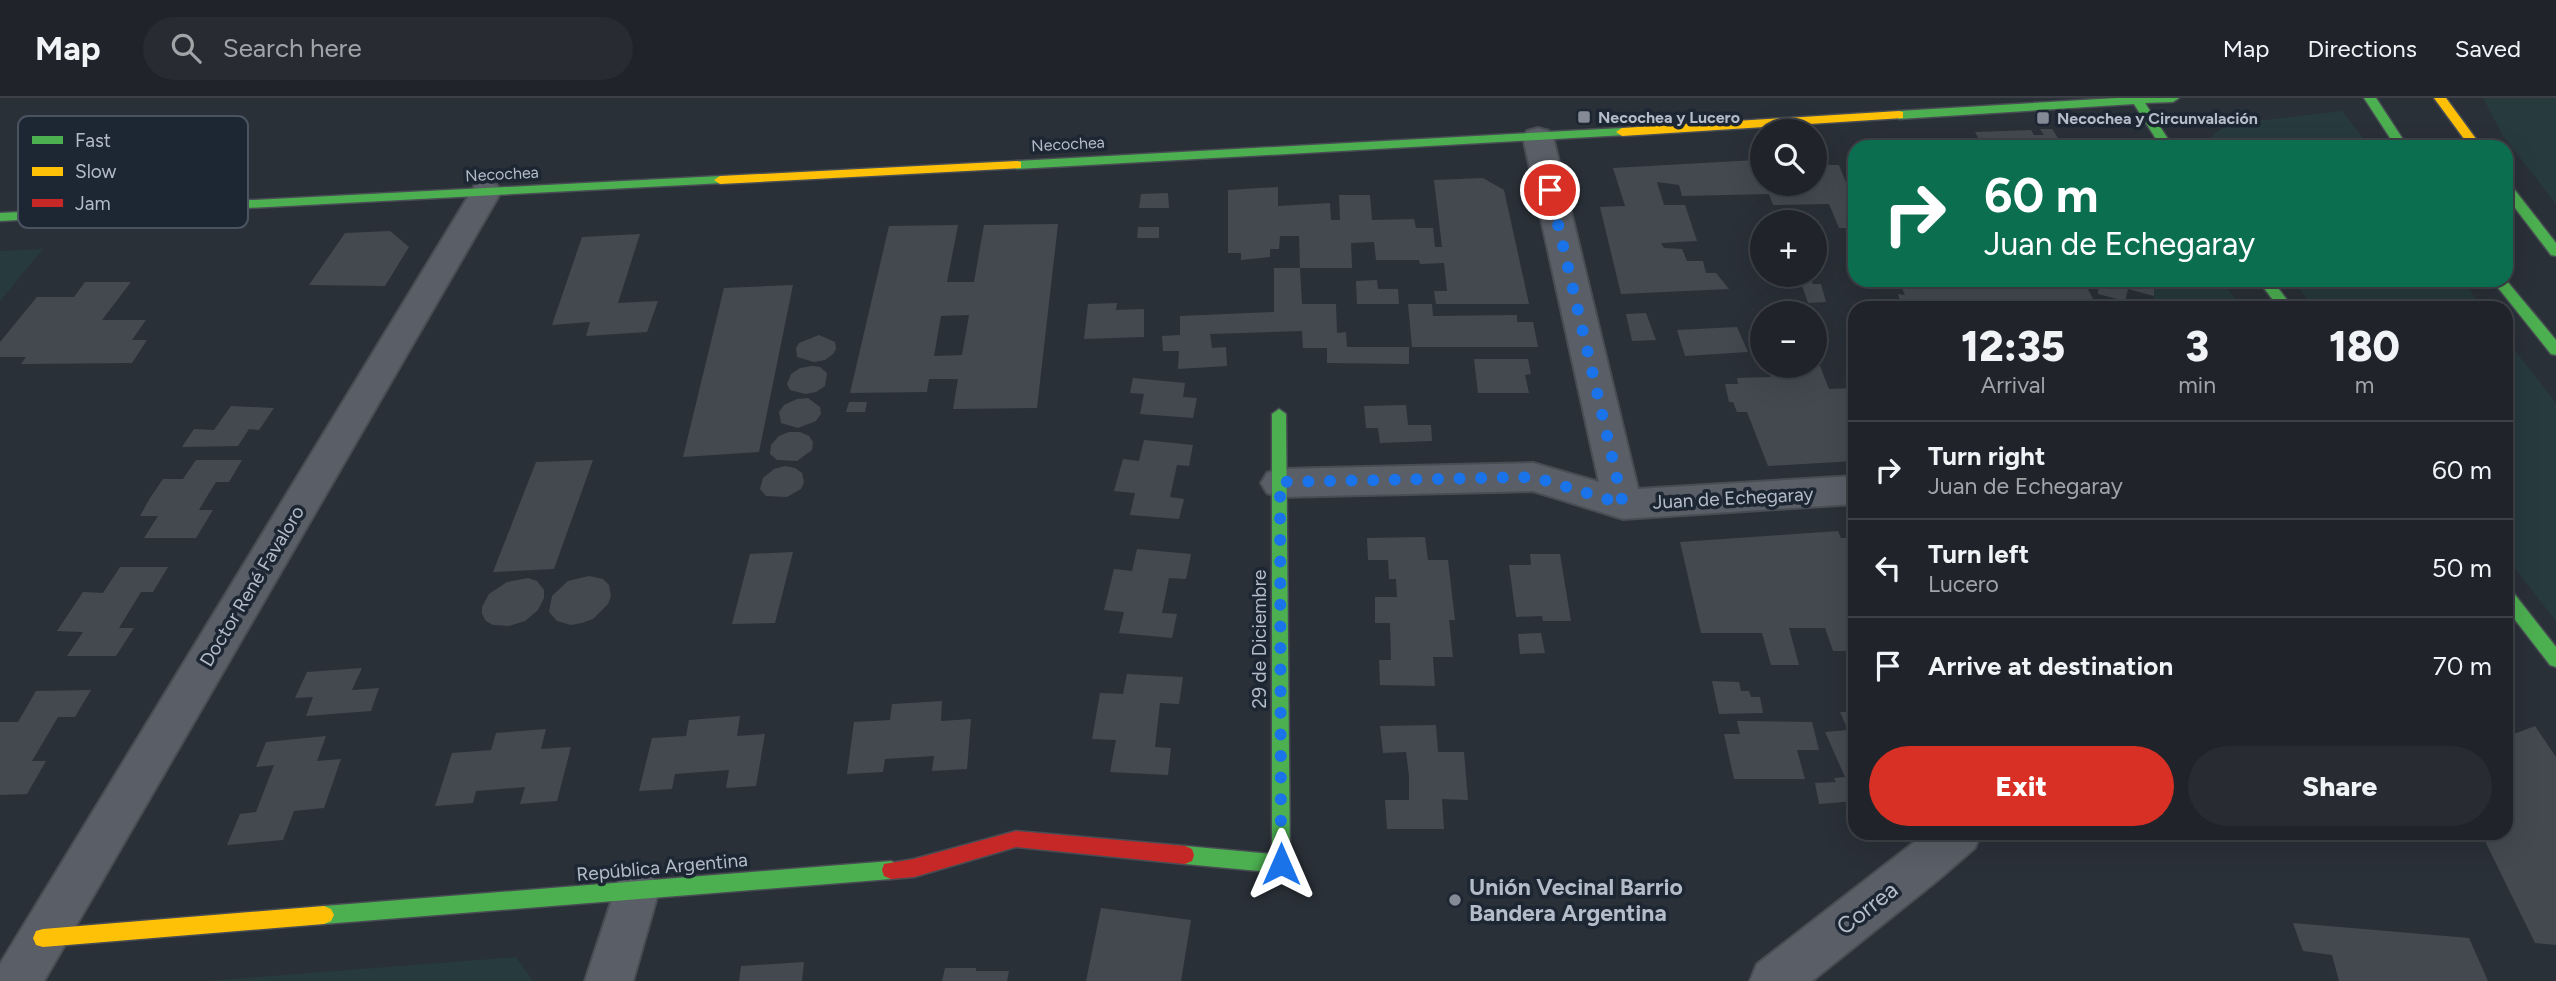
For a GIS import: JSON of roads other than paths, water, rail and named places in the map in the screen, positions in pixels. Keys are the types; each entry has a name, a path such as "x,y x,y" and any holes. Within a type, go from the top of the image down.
{"main road":[{"name":"Necochea","path":"248,204 1538,137 2173,98"},
{"path":"2370,98 2397,140"},
{"path":"2440,98 2471,140"},
{"path":"2136,100 2162,140"},
{"path":"2513,196 2556,252"},
{"name":"Necochea","path":"0,217 18,216"},
{"path":"2505,287 2556,350"},
{"name":"29 de Diciembre","path":"1279,414 1281,864"},
{"path":"2513,605 2556,660"},
{"name":"República Argentina","path":"43,938 914,867 1016,839 1281,864"}],"street":[{"path":"1538,137 1623,504"},
{"name":"Doctor René Favaloro","path":"17,981 486,192"},
{"name":"Juan de Echegaray","path":"1280,482 1534,477 1623,504 1848,490"},
{"name":"Correa","path":"1774,981 1913,873 1951,840"},
{"path":"609,981 636,890"}],"place":[{"name":"Necochea y Lucero","path":"1584,117"},
{"name":"Necochea y Circunvalación","path":"2043,118"},
{"name":"Unión Vecinal Barrio Bandera Argentina","path":"1455,900"}]}
